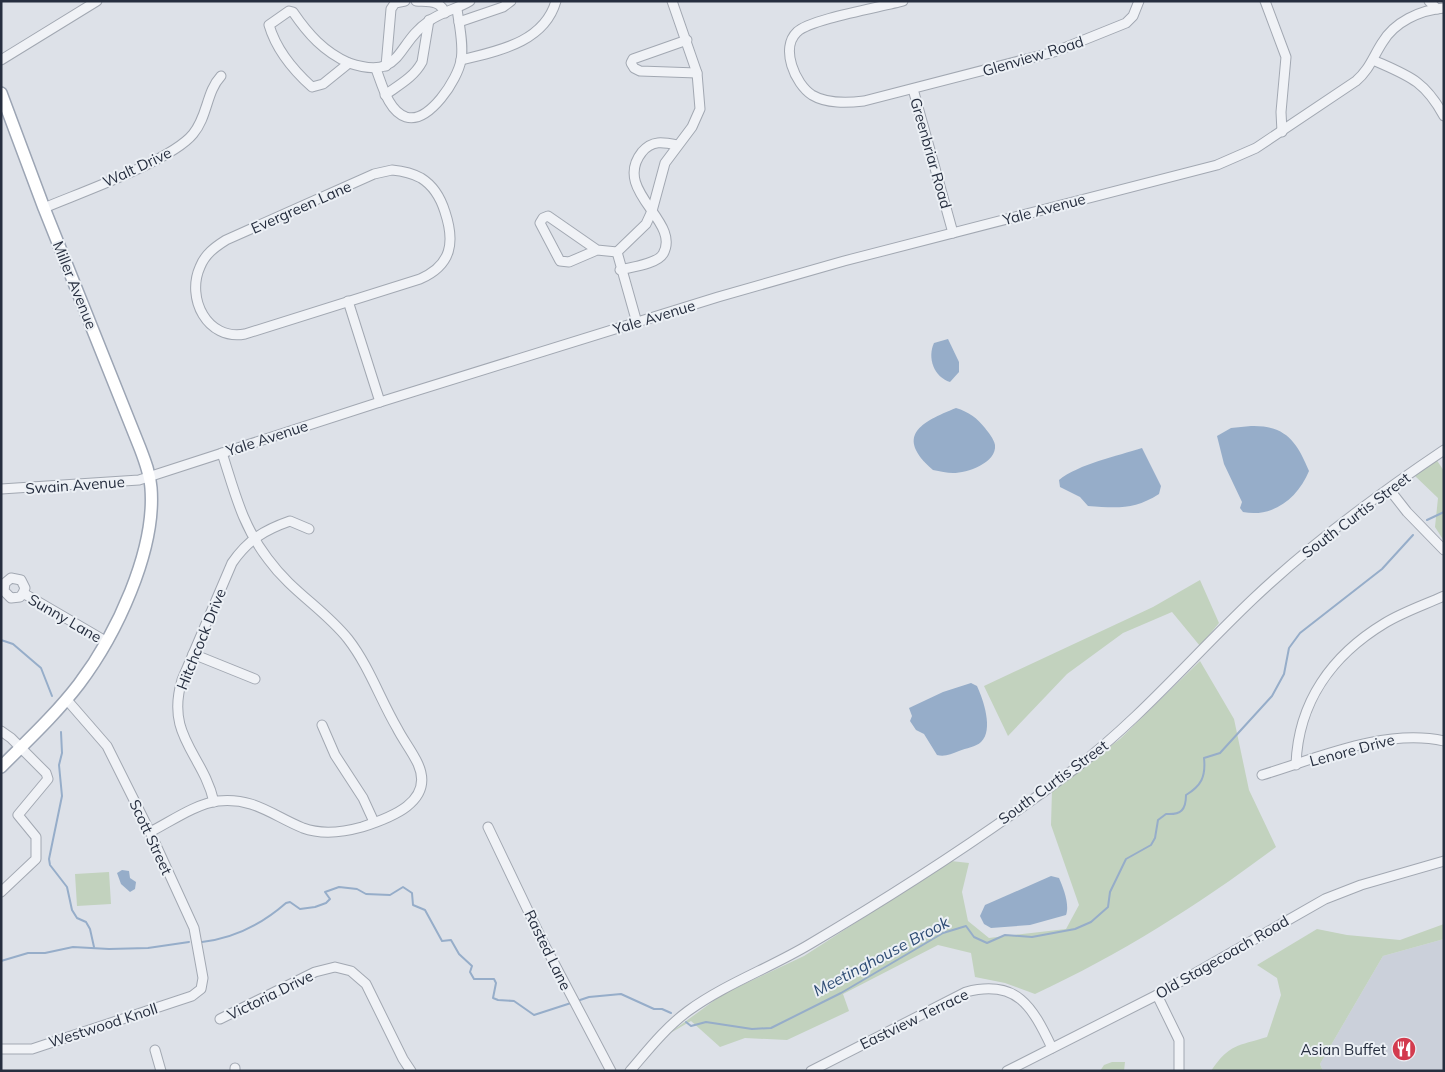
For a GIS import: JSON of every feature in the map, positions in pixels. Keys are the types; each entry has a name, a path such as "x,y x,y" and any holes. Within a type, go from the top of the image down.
{"main road":[{"name":"Miller Avenue","path":"1,93 44,208 140,448 149,477"},
{"path":"1,767 67,700 107,642 124,608 141,557 150,516 151,489 149,477"}],"street":[{"path":"1,60 96,1"},
{"path":"386,66 391,9 395,3 404,1"},
{"path":"416,1 438,2 442,5 445,13"},
{"path":"349,63 323,84 312,87 288,62 272,35 269,24 289,11 293,12 320,46 334,56 349,63 376,69 386,66 396,58 417,30 429,20 457,9 470,1"},
{"path":"459,22 503,8 510,1"},
{"path":"461,60 509,48 525,40 543,24 556,1"},
{"path":"597,250 569,262 560,261 540,223 543,218 548,216 597,250 616,252 646,224 652,211 665,162 692,128 700,109 698,73 672,1"},
{"name":"Greenbriar Road","path":"903,1 804,27 792,38 790,53 800,83 813,95 823,100 864,101 913,89 953,233"},
{"name":"Glenview Road","path":"913,89 1041,57 1116,28 1133,16 1139,1"},
{"path":"1265,1 1286,57 1281,112 1282,132"},
{"path":"1429,1 1440,8"},
{"name":"Yale Avenue","path":"149,477 380,402 844,261 1217,165 1244,154 1282,132 1356,81 1373,60 1391,30 1407,18 1440,8"},
{"path":"376,69 385,95 397,110 405,117 421,116 440,100 449,87 461,60 457,9"},
{"path":"385,95 413,76 419,68 422,62 429,20"},
{"path":"687,40 633,59 631,63 634,68 640,71 698,73"},
{"path":"1373,60 1406,74 1423,85 1444,116"},
{"name":"Walt Drive","path":"44,208 178,147 200,124 212,88 221,76"},
{"path":"620,270 659,259 664,252 666,242 663,229 641,197 634,175 637,159 646,147 658,141 677,145"},
{"name":"Evergreen Lane","path":"402,171 422,178 431,186 443,206 451,238 447,256 442,264 428,275 348,301 235,336 217,330 209,324 199,306 195,284 205,258 226,240 382,172 402,171"},
{"path":"616,252 637,323"},
{"path":"348,301 380,402"},
{"name":"South Curtis Street","path":"630,1071 667,1029 688,1011 717,992 808,945 926,872 1072,770 1119,734 1289,566 1389,489 1444,450"},
{"path":"150,832 214,802 256,804 304,828 336,833 401,812 415,799 421,784 419,765 396,728 368,670 348,639 282,578 253,538 235,498 222,453"},
{"name":"Swain Avenue","path":"1,489 115,483 149,477"},
{"path":"1389,489 1407,512 1443,548"},
{"name":"Hitchcock Drive","path":"214,802 211,791 185,741 178,720 177,698 193,654 232,563 253,538 272,527 290,521 309,529"},
{"name":"Sunny Lane","path":"23,593 107,642"},
{"path":"1296,765 1297,742 1303,719 1314,692 1332,666 1356,642 1386,622 1444,596"},
{"path":"193,654 255,680"},
{"name":"Scott Street","path":"67,700 107,746 150,832 194,928 203,978 201,989"},
{"path":"322,724 334,755 363,798 374,822"},
{"path":"1,731 21,747 46,774 48,779 18,815 36,837 36,859 1,892"},
{"name":"Lenore Drive","path":"1262,775 1378,741 1404,737 1444,741"},
{"name":"Rasted Lane","path":"488,827 574,1002 611,1071"},
{"name":"Old Stagecoach Road","path":"1007,1071 1157,995 1325,899 1361,885 1444,860"},
{"name":"Victoria Drive","path":"220,1019 315,972 335,968 351,971 366,984 403,1059 411,1071"},
{"name":"Eastview Terrace","path":"810,1071 966,992 984,987 1000,988 1016,996 1035,1016 1052,1048"},
{"name":"Westwood Knoll","path":"1,1049 32,1049 192,996 201,989"},
{"path":"1157,995 1179,1040 1179,1071"},
{"path":"155,1050 161,1071"}],"shaded area":[{"path":"1444,939 1444,1071 1323,1071 1320,1064 1383,956"}],"green space":[{"path":"1436,459 1444,471 1444,541 1435,527 1438,498 1414,475"},
{"path":"1200,580 1219,623 1200,646 1172,612 1123,633 1067,674 1008,736 984,686 1153,607"},
{"path":"1200,661 1234,719 1249,790 1276,847 1247,868 1189,908 1129,945 1035,994 1005,983 975,977 971,953 938,945 843,994 849,1011 787,1040 745,1038 720,1047 691,1021 667,1035 723,994 804,956 951,861 969,863 962,892 968,921 989,938 1066,929 1079,905 1051,825 1052,790 1120,739"},
{"path":"109,872 111,904 77,906 75,874"},
{"path":"1444,924 1444,939 1383,956 1320,1064 1323,1071 1211,1071 1223,1056 1235,1047 1267,1037 1281,995 1277,978 1257,965 1317,929 1347,935 1400,940"},
{"path":"1112,1062 1125,1062 1124,1071 1100,1071 1104,1065"}],"water":[{"path":"948,339 959,362 959,372 950,382 944,380 936,371 931,355 934,343"},
{"path":"956,408 969,413 982,424 993,440 995,445 994,451 986,462 973,469 959,473 933,470 921,458 915,448 914,439 923,425 943,413"},
{"path":"1263,426 1282,432 1289,437 1300,452 1309,471 1298,490 1283,504 1274,509 1254,513 1243,512 1240,508 1242,502 1224,464 1217,436 1231,428"},
{"path":"1142,448 1161,486 1159,494 1150,499 1125,507 1088,506 1080,497 1060,487 1059,480 1077,469"},
{"path":"971,683 977,686 984,706 987,722 985,737 979,744 974,746 948,755 937,755 924,734 916,730 910,721 912,716 909,708 943,692"},
{"path":"122,870 129,871 130,878 136,882 135,889 130,892 121,884 117,873"},
{"path":"1051,876 1059,878 1067,901 1066,915 1030,925 991,928 984,924 980,916 985,905"}],"waterway":[{"name":"Meetinghouse Brook","path":"1427,520 1444,512"},
{"name":"Meetinghouse Brook","path":"686,1022 691,1026 706,1022 752,1029 771,1028 841,993 943,933 966,926 974,937 987,943 1005,935 1032,937 1075,929 1091,922 1108,907 1110,892 1126,859 1151,845 1155,838 1158,820 1166,814 1175,814 1184,808 1186,795 1199,784 1203,776 1204,758 1220,753 1272,696 1284,674 1289,648 1300,633 1382,569 1413,535"},
{"path":"1,640 13,644 41,668 52,696"},
{"path":"61,732 62,753 59,765 62,796 49,859 50,865 67,887 72,910 77,918 86,922 90,929 94,947"},
{"name":"Meetinghouse Brook","path":"202,942 226,937 247,929 267,918 286,903 290,902 300,909 326,903 330,899 325,892 339,887 357,889 366,894 390,895 403,887 412,893 413,905 425,910 442,941 451,940 459,954 472,966 470,972 474,979 494,979 496,983 493,998 514,1001 534,1015 571,1003"},
{"name":"Meetinghouse Brook","path":"1,961 28,953 45,953 73,947 109,949 148,948 189,942"},
{"name":"Meetinghouse Brook","path":"577,1001 589,997 621,994 654,1009 662,1009 671,1013"}],"place":[{"name":"Asian Buffet","path":"1404,1049"}]}
